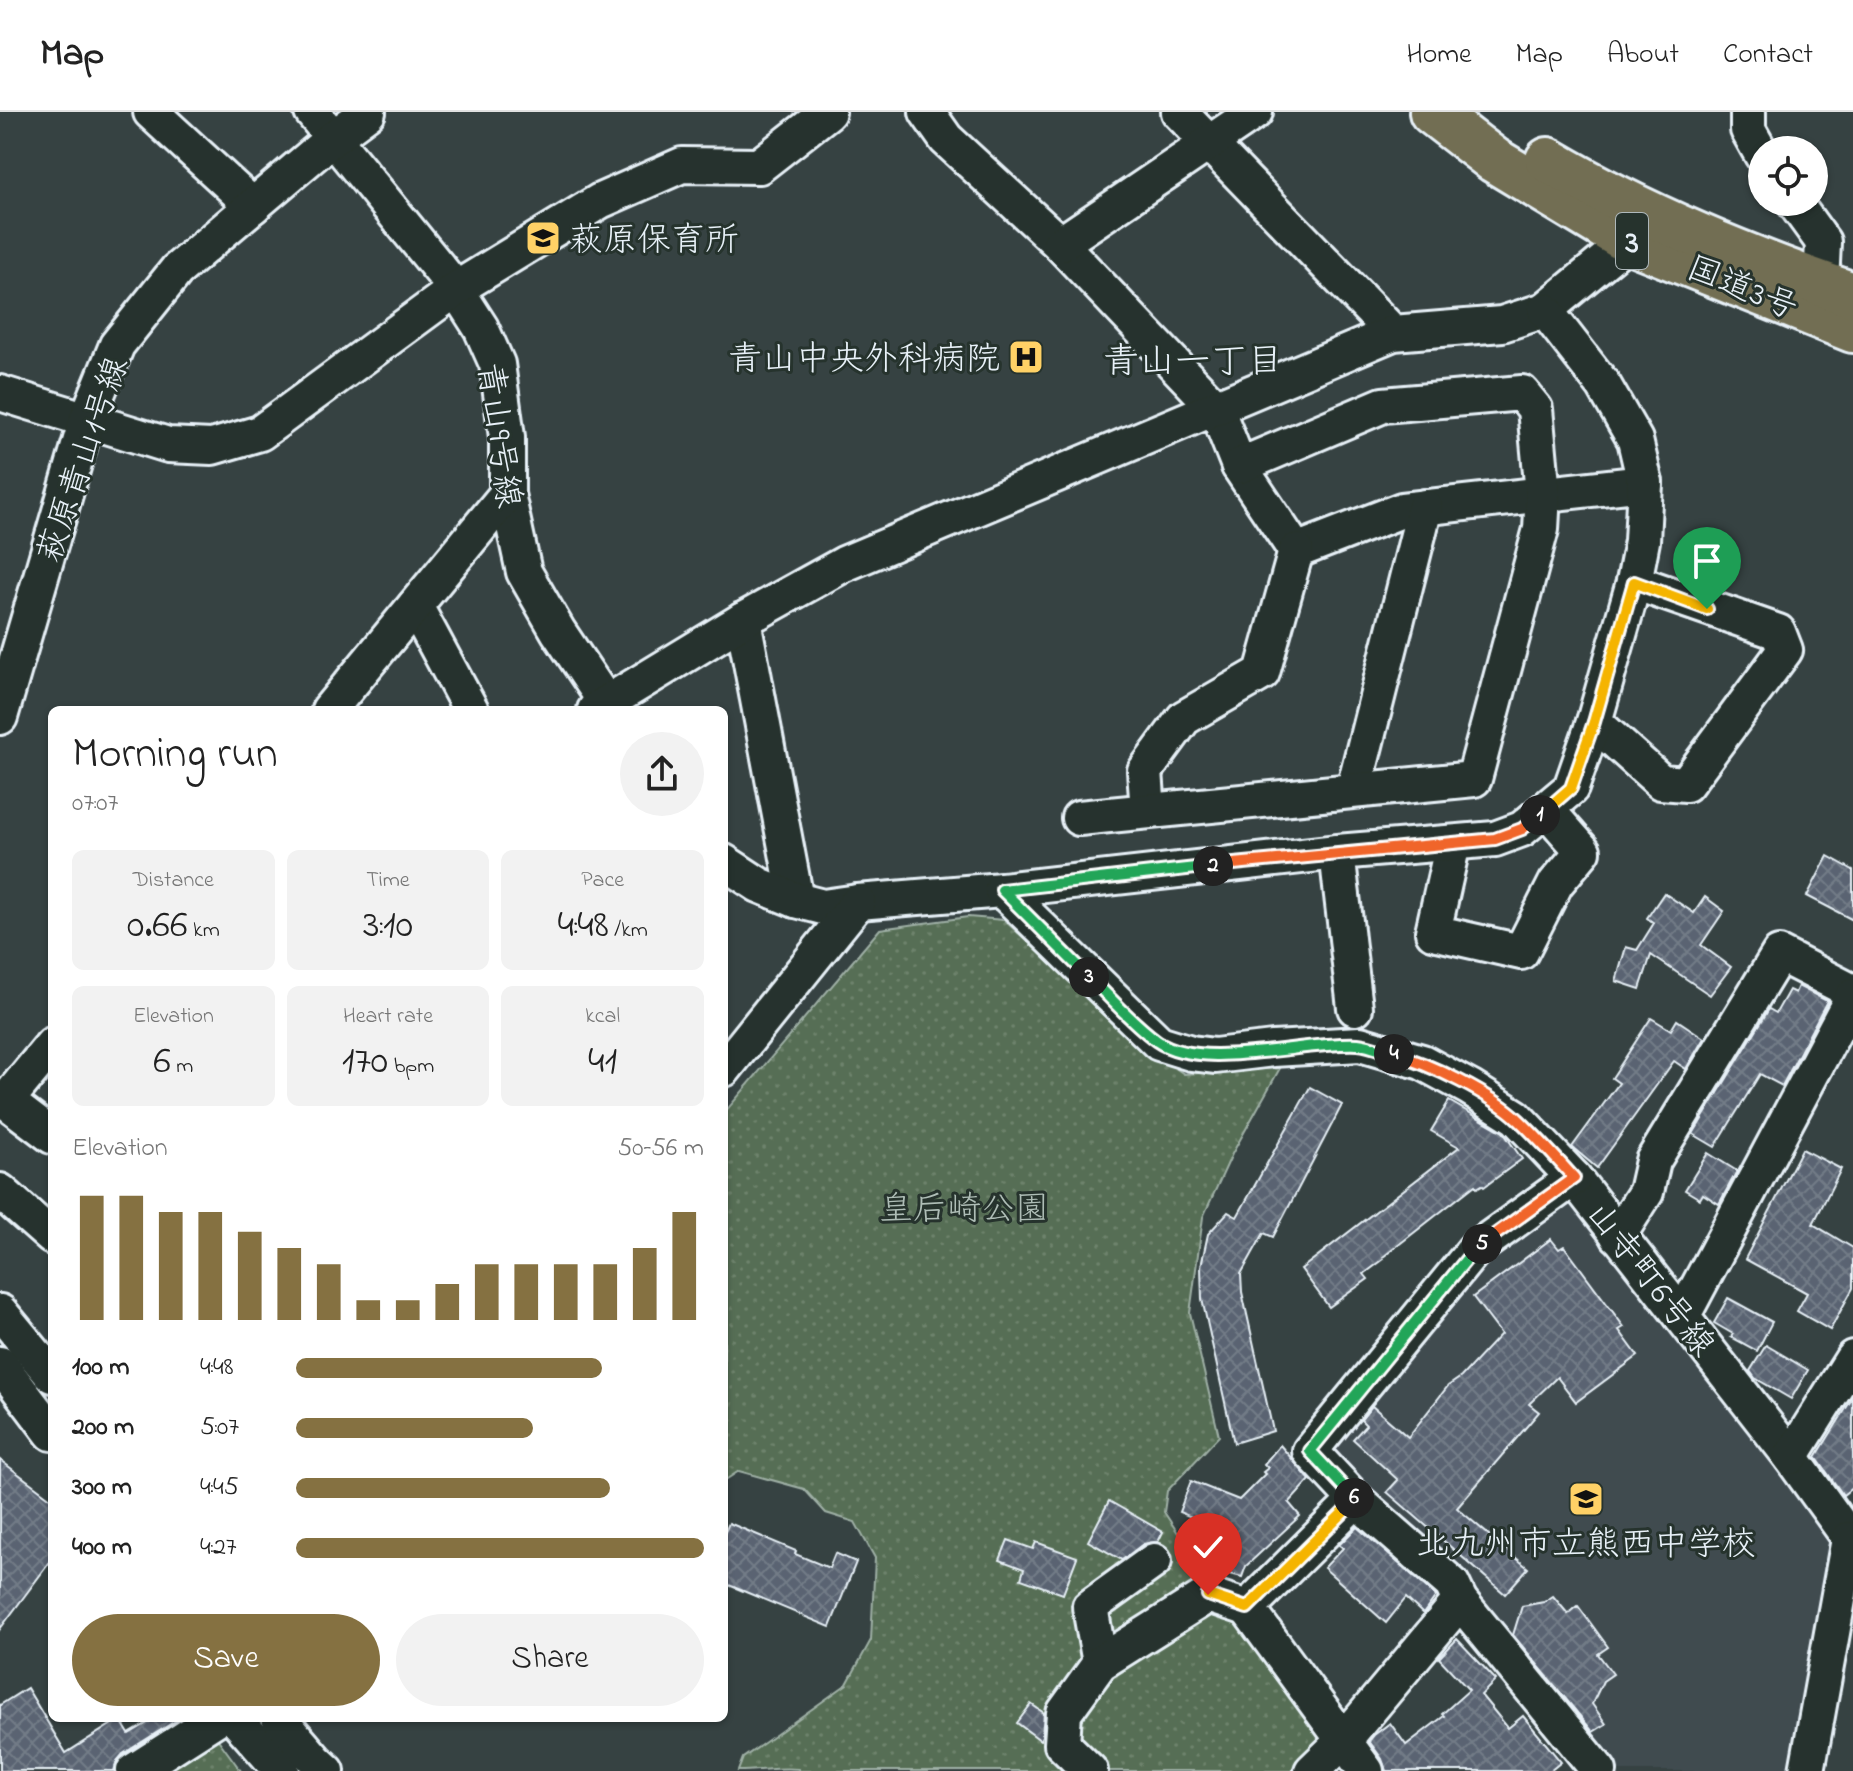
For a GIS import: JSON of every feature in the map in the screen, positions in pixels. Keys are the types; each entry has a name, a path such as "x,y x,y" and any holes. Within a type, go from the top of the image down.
{"highway":[{"name":"国道3号","path":"1432,112 1494,160 1853,330"},
{"name":"国道3号","path":"1476,112 1511,138 1573,175 1631,224 1730,251 1837,289"}],"street":[{"path":"151,112 253,206"},
{"name":"萩原青山1号線","path":"0,717 87,419 117,345 177,270 253,206 322,125 368,112"},
{"path":"0,393 168,445 212,447 260,433 456,289 600,201 682,165 759,166 828,112"},
{"path":"927,112 946,139 1060,244 1216,408 1239,466 1296,551 1262,673 1184,718 1145,771 1148,811"},
{"path":"1179,112 1393,333"},
{"path":"1060,244 1255,112"},
{"path":"1748,112 1748,130 1751,136"},
{"name":"青山9号線","path":"322,125 456,289 481,328 497,364 507,437 507,494 524,572 603,706"},
{"path":"1804,216 1823,242 1837,289"},
{"path":"607,706 743,620 844,564 1393,333 1502,324 1545,310 1615,252 1631,224"},
{"path":"728,865 759,885 823,907 1337,852 1495,839 1522,829 1571,788 1594,722 1634,582 1642,541 1645,483 1635,440 1604,386 1545,310"},
{"path":"1079,818 1474,779 1541,529 1543,494 1535,409 1522,393 1383,405 1239,466"},
{"path":"1296,551 1402,510 1645,483"},
{"path":"332,706 507,494"},
{"path":"1354,789 1425,507"},
{"path":"1594,722 1661,782 1686,784 1785,650 1778,632 1634,582"},
{"path":"415,606 469,706"},
{"path":"743,620 796,900"},
{"path":"1453,843 1433,932 1521,952 1556,883 1583,851 1547,810"},
{"path":"1337,852 1355,1008"},
{"name":"山寺町6号線","path":"1002,890 1159,1043 1191,1053 1215,1056 1360,1044 1422,1062 1516,1117 1574,1178 1791,1457 1851,1541"},
{"path":"728,1064 858,902"},
{"path":"1618,1236 1646,1192 1653,1161 1779,954 1853,994 1682,1317"},
{"path":"48,1050 3,1104 48,1133"},
{"path":"1574,1178 1474,1250 1310,1451 1356,1500 1452,1584 1460,1601 1599,1771"},
{"path":"0,1191 48,1233"},
{"path":"0,1312 48,1370"},
{"path":"1791,1457 1853,1358"},
{"path":"0,1364 48,1428"},
{"path":"1247,1608 1356,1500"},
{"path":"1807,1771 1851,1541"},
{"path":"1100,1663 1090,1607 1154,1561"},
{"path":"1090,1771 1062,1744 1064,1713 1100,1663 1208,1595 1247,1608 1366,1771"},
{"path":"1312,1771 1344,1740 1460,1601"},
{"path":"134,1771 211,1722"},
{"path":"239,1722 282,1771"},
{"path":"282,1722 327,1771"}],"shaded area":[{"name":"北九州市立熊西中学校","path":"1567,1200 1829,1539 1832,1548 1792,1771 1616,1771 1482,1610 1327,1459 1323,1447 1479,1253"}],"green space":[{"name":"皇后崎公園","path":"968,917 1004,920 1134,1039 1184,1074 1280,1068 1232,1154 1203,1217 1190,1313 1219,1436 1167,1491 1164,1512 1224,1598 1330,1738 1297,1771 799,1771 783,1768 738,1771 743,1758 847,1684 871,1640 875,1558 855,1522 826,1513 804,1489 739,1471 728,1478 728,1108 880,929"},
{"path":"214,1734 241,1771 157,1771"}],"building":[{"path":"1828,856 1853,870 1853,920 1807,896"},
{"path":"1664,893 1694,913 1705,897 1724,911 1701,945 1731,967 1710,995 1651,955 1640,989 1616,981 1626,947 1637,950 1654,923 1647,918"},
{"path":"1798,986 1827,1001 1782,1086 1760,1074 1715,1147 1693,1134 1769,1009 1776,1013 1789,990 1795,993"},
{"path":"1651,1018 1671,1030 1677,1020 1704,1038 1686,1069 1674,1061 1597,1168 1572,1147 1619,1083 1612,1078"},
{"path":"1310,1087 1342,1105 1273,1237 1264,1233 1241,1274 1242,1292 1273,1431 1234,1443 1202,1299 1201,1266 1208,1234 1228,1212 1237,1217"},
{"path":"1449,1101 1503,1132 1522,1159 1484,1187 1477,1188 1475,1185 1383,1257 1364,1274 1368,1279 1329,1307 1301,1269 1459,1147 1431,1131"},
{"path":"1802,1149 1841,1169 1813,1224 1853,1248 1853,1288 1830,1330 1797,1311 1807,1293 1745,1259"},
{"path":"1708,1153 1737,1171 1719,1204 1703,1194 1700,1199 1685,1190"},
{"path":"1551,1239 1559,1249 1564,1246 1624,1327 1619,1330 1638,1356 1576,1402 1557,1377 1529,1404 1539,1412 1457,1508 1528,1568 1505,1594 1387,1492 1398,1480 1353,1439 1366,1425 1361,1420 1372,1406 1408,1437 1448,1386 1461,1377 1501,1334 1473,1297"},
{"path":"1728,1298 1772,1322 1757,1351 1731,1337 1733,1334 1714,1323"},
{"path":"1766,1345 1808,1370 1791,1399 1755,1378 1750,1371"},
{"path":"1853,1397 1853,1487 1843,1495 1816,1457"},
{"path":"1280,1445 1310,1480 1289,1503 1300,1516 1246,1566 1242,1577 1226,1573 1227,1566 1222,1565 1233,1534 1179,1512 1191,1481 1239,1500 1265,1474 1263,1472 1268,1468 1264,1464"},
{"path":"0,1460 48,1496 48,1564 0,1629"},
{"path":"1109,1501 1163,1532 1158,1542 1143,1544 1122,1560 1088,1541"},
{"path":"729,1523 796,1551 795,1554 829,1568 835,1553 856,1562 830,1627 728,1585"},
{"path":"1357,1527 1436,1596 1423,1614 1406,1598 1386,1623 1324,1568 1343,1548 1339,1545"},
{"path":"1008,1540 1033,1549 1036,1542 1077,1557 1063,1594 1021,1579 1024,1569 1000,1560"},
{"path":"1553,1596 1568,1614 1578,1606 1608,1647 1598,1654 1613,1674 1603,1681 1592,1704 1606,1724 1593,1732 1513,1635 1522,1606 1544,1602"},
{"path":"1457,1639 1496,1680 1481,1695 1508,1728 1523,1716 1561,1762 1550,1771 1386,1771 1382,1759 1369,1741 1374,1735 1390,1723 1406,1745 1444,1716 1442,1714 1469,1690 1439,1658"},
{"path":"27,1688 66,1753 115,1722 122,1722 129,1734 149,1722 174,1722 123,1754 114,1771 0,1771 0,1705"},
{"path":"1031,1704 1044,1713 1040,1740 1017,1723"}],"place":[{"name":"萩原保育所","path":"543,238"},
{"name":"青山中央外科病院","path":"1026,357"},
{"name":"北九州市立熊西中学校","path":"1586,1499"}],"district":[{"name":"青山一丁目","path":"1193,359"}],"route":[{"path":"1208,1595 1247,1608 1356,1500 1310,1451 1474,1250 1574,1178 1516,1117 1422,1062 1360,1044 1215,1056 1191,1053 1159,1043 1002,890 1337,852 1495,839 1522,829 1571,788 1594,722 1634,582 1707,609"}]}
